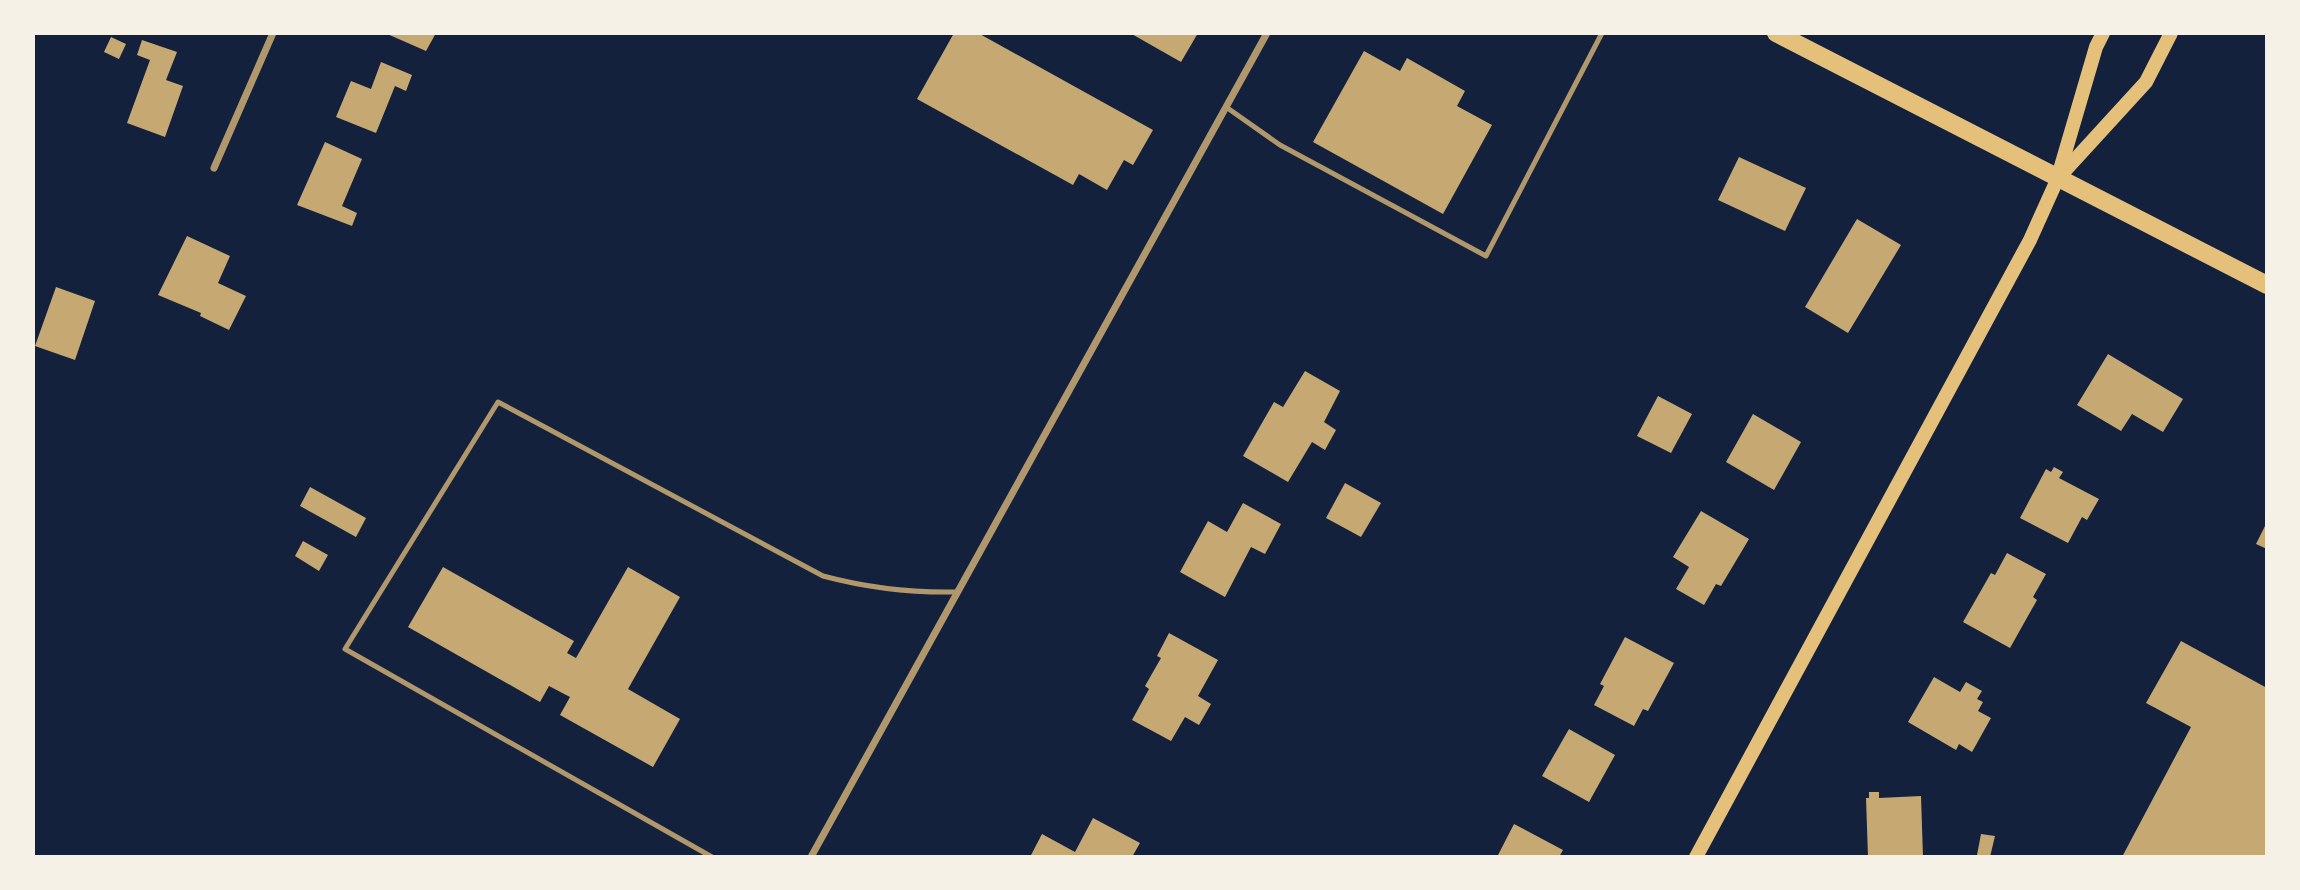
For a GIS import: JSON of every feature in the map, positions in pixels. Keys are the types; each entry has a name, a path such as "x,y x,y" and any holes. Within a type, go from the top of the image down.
{"main road":[{"path":"1776,33 2057,180 2267,285"},
{"path":"1696,857 2030,240 2057,180 2096,47 2103,33"},
{"path":"2057,180 2146,82 2171,33"}],"street":[{"path":"214,168 273,33"},
{"path":"811,857 1268,33"}],"lane":[{"path":"1226,107 1280,145 1486,256 1602,33"},
{"path":"712,857 345,649 498,402 823,576 868,588 914,593 957,592"}],"building":[{"path":"385,33 436,33 426,51"},
{"path":"954,33 978,33 1153,130 1133,165 1124,160 1107,190 1079,174 1073,185 917,99"},
{"path":"1130,33 1198,33 1181,62"},
{"path":"111,37 126,44 119,59 104,52"},
{"path":"142,40 177,52 166,80 183,86 165,137 127,123 150,60 137,55"},
{"path":"1364,51 1400,71 1407,58 1465,91 1457,106 1492,125 1443,214 1313,142"},
{"path":"381,62 412,75 406,91 395,86 376,133 336,117 351,81 371,89"},
{"path":"325,142 362,159 342,206 357,213 352,226 297,205"},
{"path":"1739,157 1806,188 1785,231 1718,200"},
{"path":"1857,219 1901,245 1848,333 1805,307"},
{"path":"187,236 230,256 218,283 246,296 229,330 200,316 201,313 158,295"},
{"path":"56,287 95,301 75,360 35,346"},
{"path":"2108,354 2183,399 2163,432 2132,414 2121,431 2077,405"},
{"path":"1305,371 1340,391 1324,422 1336,430 1325,450 1312,442 1288,482 1243,456 1274,402 1283,407"},
{"path":"1658,396 1692,414 1671,453 1637,436"},
{"path":"1753,414 1801,442 1774,490 1726,462"},
{"path":"2054,467 2063,472 2059,478 2099,499 2087,520 2082,517 2068,543 2020,518 2046,469 2051,472"},
{"path":"1345,483 1381,503 1361,537 1326,518"},
{"path":"310,487 366,518 356,537 300,506"},
{"path":"1243,503 1281,524 1265,554 1251,547 1225,597 1180,572 1208,521 1227,532"},
{"path":"1701,511 1749,539 1721,586 1716,584 1704,605 1676,589 1689,567 1673,557"},
{"path":"2267,522 2267,549 2256,544"},
{"path":"303,541 328,555 319,571 295,556"},
{"path":"2007,553 2046,574 2033,597 2037,600 2010,648 1963,622 1991,573 1995,575"},
{"path":"443,567 574,641 567,653 576,658 628,567 680,597 628,689 680,719 653,767 560,715 570,697 549,686 540,702 408,627"},
{"path":"1169,633 1218,660 1198,696 1211,704 1199,725 1185,717 1171,741 1132,720 1149,689 1145,686 1161,658 1157,656"},
{"path":"1625,637 1674,663 1648,711 1643,709 1634,726 1594,705 1604,686 1600,684"},
{"path":"2181,641 2267,688 2267,857 2122,857 2191,727 2146,703"},
{"path":"1934,677 1960,692 1966,682 1982,691 1977,699 1983,702 1978,711 1991,718 1972,752 1959,744 1956,750 1908,722"},
{"path":"1569,729 1615,755 1589,802 1542,776"},
{"path":"1869,792 1879,792 1879,798 1921,796 1923,857 1868,857 1866,798 1869,798"},
{"path":"1093,818 1140,843 1132,857 1030,857 1042,834 1075,852"},
{"path":"1514,824 1563,850 1559,857 1497,857"},
{"path":"1981,834 1995,836 1990,857 1977,855"}]}
